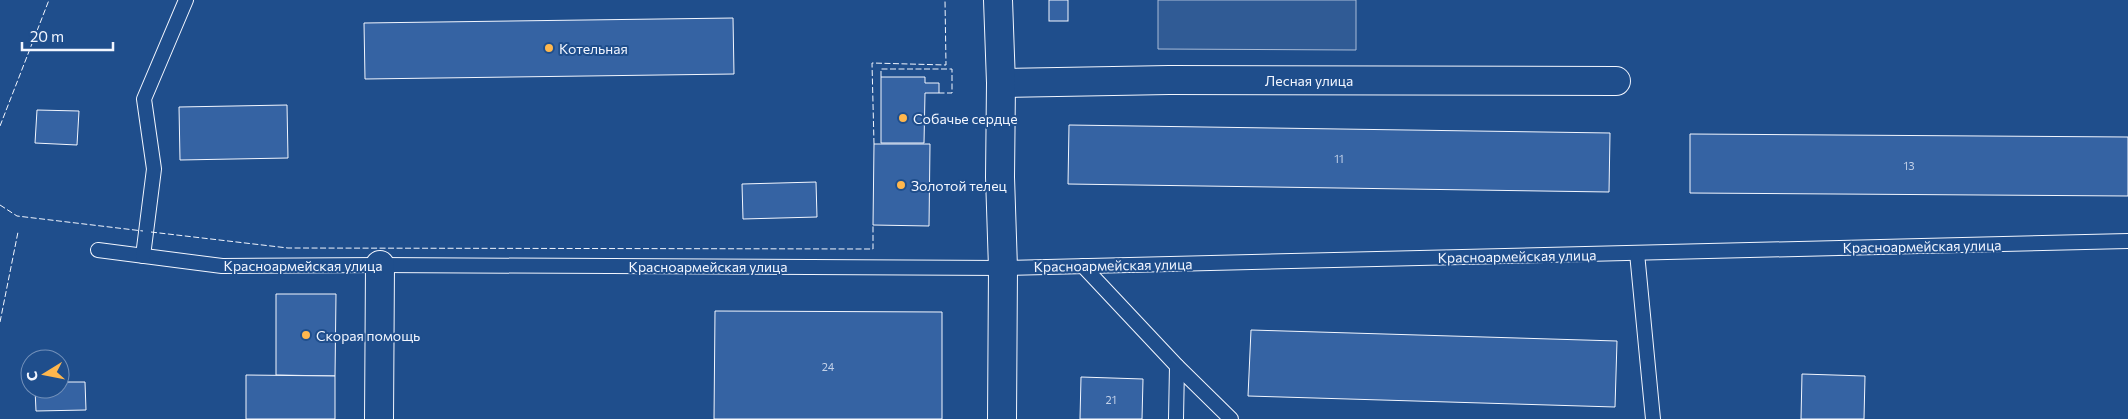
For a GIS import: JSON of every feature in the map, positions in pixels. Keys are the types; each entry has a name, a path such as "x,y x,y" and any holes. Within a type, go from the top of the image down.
{"street":[{"path":"998,0 1003,268 1002,419"},
{"name":"Лесная улица","path":"1001,83 1169,80 1616,81"},
{"path":"379,419 380,265"}],"lane":[{"path":"143,256 154,169 144,99 186,0"},
{"name":"Красноармейская улица","path":"98,250 222,266 1003,268 2128,241"},
{"path":"1637,253 1653,419"},
{"path":"1083,266 1177,366 1231,419"},
{"path":"1176,419 1177,366"}],"shaded area":[{"path":"1158,0 1356,0 1356,50 1158,49"}],"building":[{"path":"1049,0 1068,0 1068,21 1049,21"},
{"name":"Котельная","path":"733,18 734,74 365,79 364,23"},
{"name":"Собачье сердце","path":"881,77 925,77 925,83 939,83 939,93 925,93 924,143 881,143"},
{"path":"287,105 288,158 180,160 179,107"},
{"path":"37,110 79,111 77,145 35,143"},
{"path":"1069,125 1610,133 1609,192 1068,184"},
{"path":"1690,134 2128,137 2128,196 1690,193"},
{"name":"Золотой телец","path":"874,144 930,144 929,226 873,225"},
{"path":"816,182 817,217 743,219 742,184"},
{"name":"Скорая помощь","path":"276,294 336,294 335,376 276,375"},
{"path":"715,311 942,312 942,419 714,419"},
{"path":"1251,330 1617,341 1615,407 1248,396"},
{"path":"1802,374 1865,376 1864,419 1801,419"},
{"path":"246,375 335,376 335,419 246,419"},
{"path":"1081,377 1143,379 1142,419 1080,419"},
{"path":"70,382 85,382 86,410 36,411 35,399 70,399"}],"fence":[{"path":"0,126 49,0"},
{"path":"874,144 872,63 946,65 945,0"},
{"path":"881,77 881,69 952,69 952,93 939,93"},
{"path":"0,205 17,216 143,231"},
{"path":"151,232 288,248 873,249 873,225"},
{"path":"0,322 18,232"}],"place":[{"name":"Котельная","path":"549,48"},
{"name":"Собачье сердце","path":"903,118"},
{"name":"Золотой телец","path":"901,185"},
{"name":"Скорая помощь","path":"306,335"}]}
